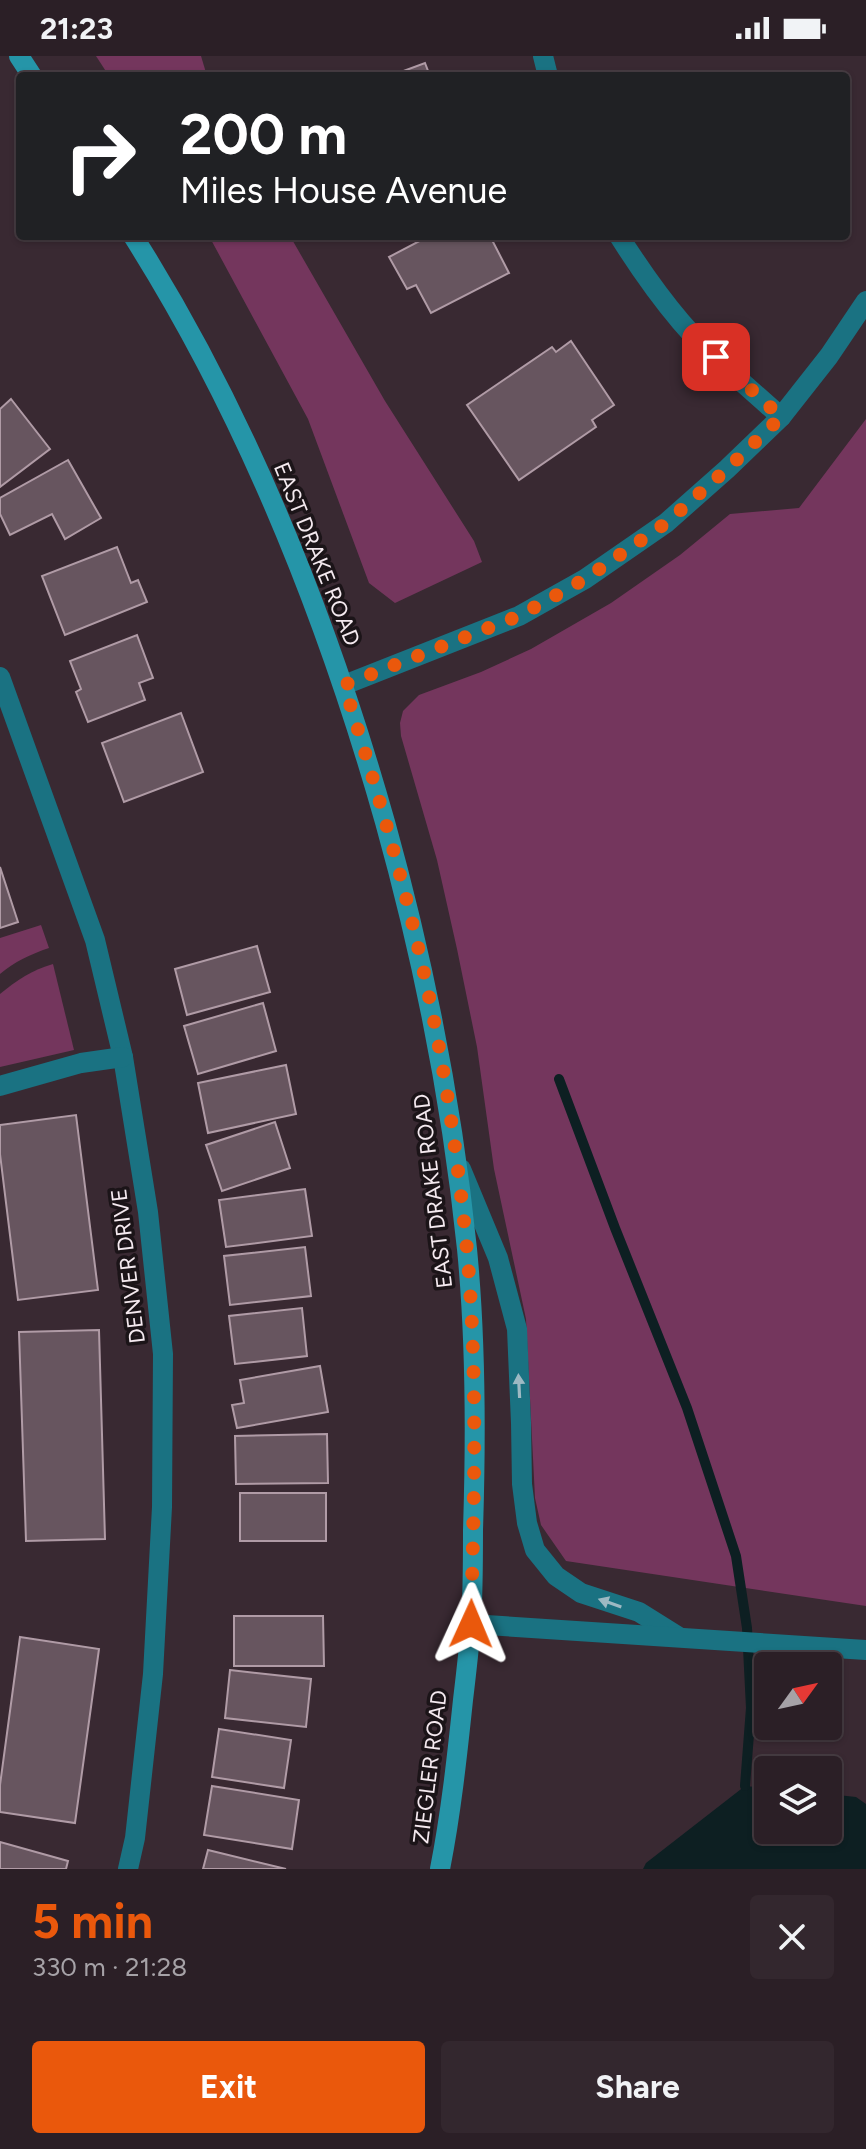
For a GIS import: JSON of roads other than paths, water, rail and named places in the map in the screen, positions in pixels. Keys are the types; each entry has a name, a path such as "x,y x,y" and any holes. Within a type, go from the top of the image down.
{"main road":[{"name":"EAST DRAKE ROAD","path":"136,240 160,278 217,383 285,533 344,685 407,900 432,1012 467,1251 475,1464 471,1624"},
{"name":"ZIEGLER ROAD","path":"440,1869 452,1806 471,1624"}],"street":[{"path":"621,240 642,273 683,324 781,417"},
{"path":"344,685 519,616 585,579 666,523 781,417 829,356 866,301"},
{"name":"DENVER DRIVE","path":"0,677 95,940 123,1057 148,1212 163,1354 162,1507 153,1674 135,1838 128,1869"},
{"path":"0,1086 81,1063 123,1057"},
{"path":"455,1157 498,1258 517,1329 522,1484 527,1523 535,1550 556,1576 581,1593 639,1612 679,1637"},
{"path":"471,1624 866,1650"}],"waterway":[{"path":"559,1079 687,1408 736,1556 747,1628 751,1708 745,1786"}]}
